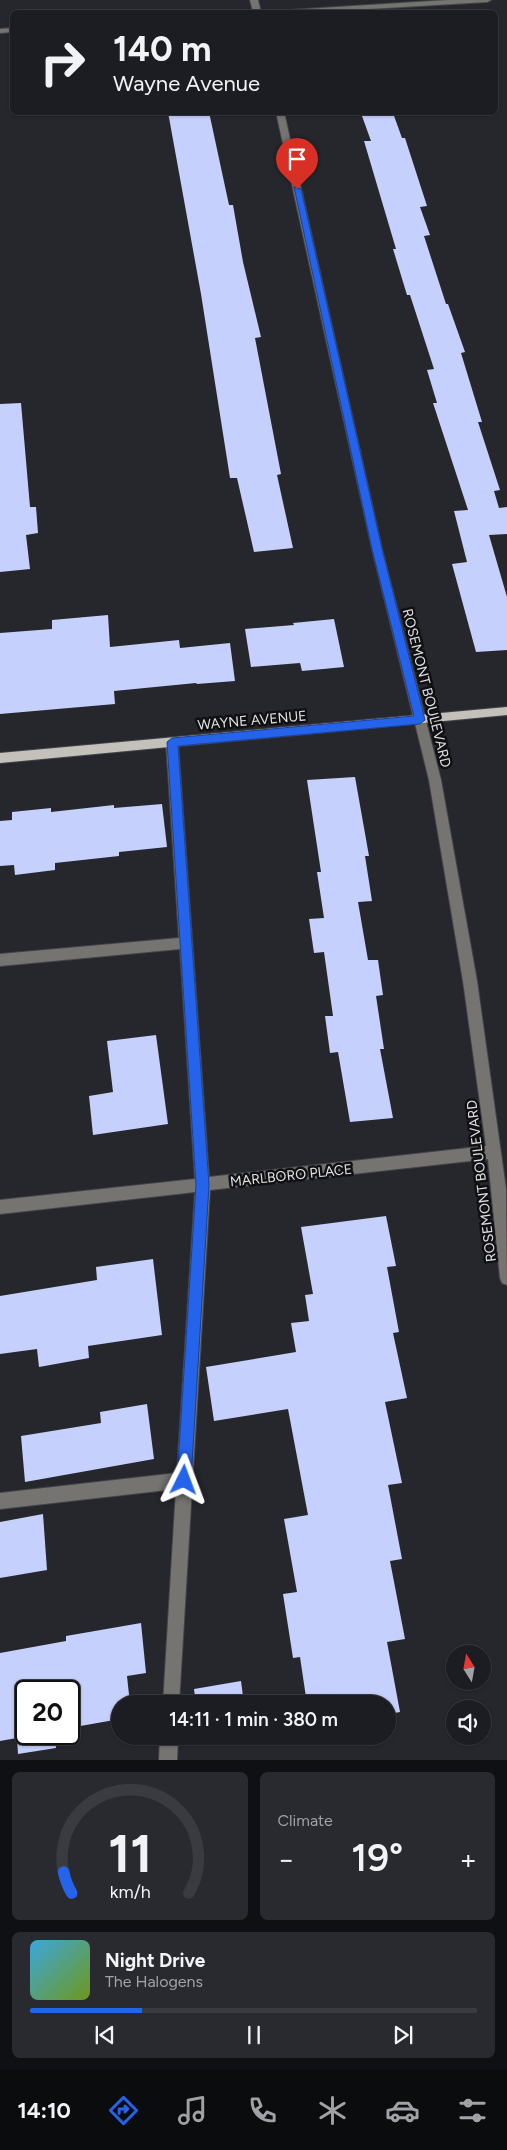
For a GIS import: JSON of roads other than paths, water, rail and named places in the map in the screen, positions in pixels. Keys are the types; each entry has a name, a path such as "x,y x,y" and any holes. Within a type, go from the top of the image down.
{"main road":[{"name":"WAYNE AVENUE","path":"0,758 507,712"}],"street":[{"path":"322,10 487,0"},
{"name":"ROSEMONT BOULEVARD","path":"281,115 377,549 435,780 465,953 493,1152 507,1278"},
{"path":"172,742 203,1185 172,1695"},
{"path":"0,960 187,943"},
{"name":"MARLBORO PLACE","path":"0,1207 493,1152"},
{"path":"0,1501 184,1480"},
{"path":"168,1760 169,1745"}]}
